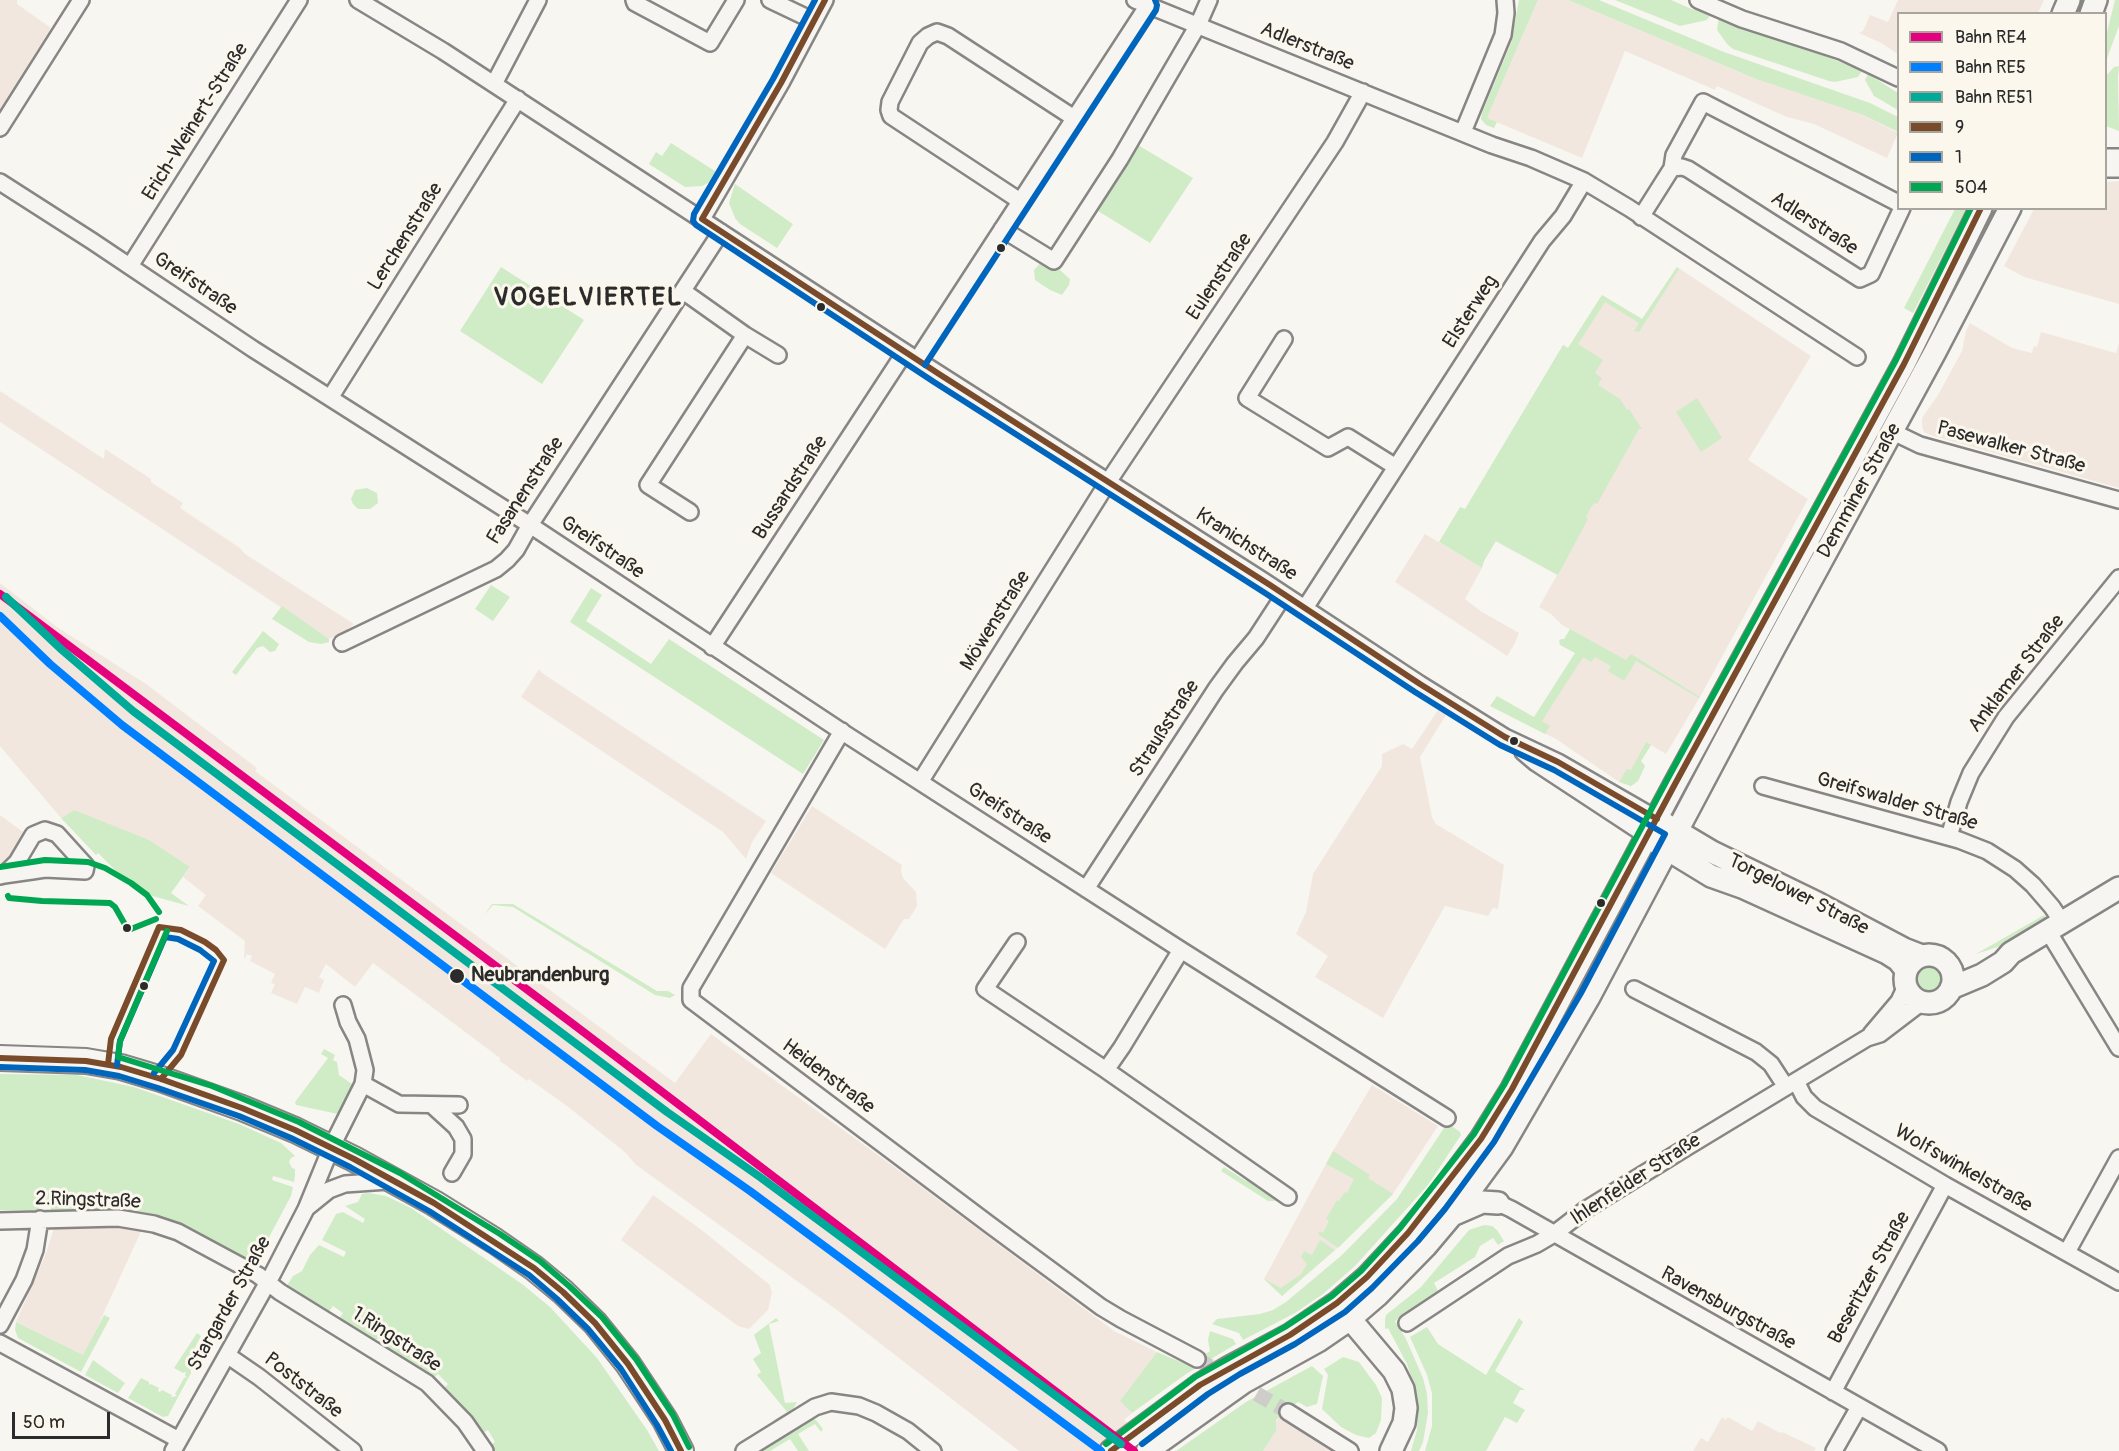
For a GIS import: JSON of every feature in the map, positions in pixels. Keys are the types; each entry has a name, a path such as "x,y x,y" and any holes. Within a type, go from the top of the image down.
{"main road":[{"name":"Demminer Straße","path":"1155,1445 1244,1382 1300,1352 1343,1310 1367,1276 1408,1233 1481,1139 1512,1089 1904,364 1980,210"},
{"name":"Demminer Straße","path":"1111,1451 1200,1385 1230,1367 1290,1335 1378,1295 1408,1266 1452,1215 1508,1137 1589,997 1893,432 2009,210"},
{"path":"1652,828 1672,840"},
{"name":"Torgelower Straße","path":"1672,840 1712,852 1922,956"},
{"name":"Torgelower Straße","path":"1672,840 1711,876 1742,887 1887,953 1898,960 1906,978"},
{"name":"Ihlenfelder Straße","path":"1906,978 1912,961 1922,956 1937,956 1948,965 1969,967 2012,953 2119,888"},
{"name":"Ihlenfelder Straße","path":"1922,1002 1939,1000 1951,988 1982,975 2003,962 2012,953"},
{"path":"1948,965 1953,976 1951,988"},
{"path":"1906,978 1912,996 1922,1002"},
{"path":"0,1058 86,1060 121,1067 161,1079 242,1108 331,1148 395,1181 486,1235 534,1268 563,1292 595,1323 628,1364 681,1451"},
{"path":"1452,1215 1482,1202 1498,1203"},
{"path":"1343,1310 1394,1371 1403,1389 1406,1408 1404,1423 1390,1451"}],"street":[{"path":"0,128 81,0"},
{"name":"Erich-Weinert-Straße","path":"130,266 299,0"},
{"name":"Kranichstraße","path":"359,0 495,84 911,356 1505,737 1536,763 1652,828"},
{"path":"495,84 538,0"},
{"path":"634,0 635,3 710,43 736,0"},
{"path":"770,0 814,21"},
{"path":"702,219 774,97 825,0"},
{"path":"1002,229 1054,261 1120,159 1198,25 1209,0"},
{"path":"1463,132 1503,34 1506,13 1504,0"},
{"path":"1698,0 1742,19 1841,51 1897,77"},
{"name":"Adlerstraße","path":"1142,3 1584,181 1857,357"},
{"name":"Bussardstraße","path":"712,647 911,356 1002,229 1074,118 1142,3"},
{"path":"1020,201 891,116 890,102 920,43 937,32 948,36 1074,118"},
{"name":"Eulenstraße","path":"1108,482 1335,142 1364,92"},
{"name":"Lerchenstraße","path":"330,398 518,99"},
{"path":"1641,217 1672,168 1674,155 1703,102 1897,202"},
{"name":"Adlerstraße","path":"1672,168 1688,169 1860,279 1871,274 1901,210"},
{"name":"Elsterweg","path":"1305,608 1542,241 1563,216 1584,181"},
{"name":"Greifstraße","path":"0,182 330,398 530,525 920,782 1447,1118"},
{"name":"Fasanenstraße","path":"342,643 496,568 507,560 516,550 721,232"},
{"path":"683,291 745,335 778,355"},
{"path":"690,512 648,485 745,335"},
{"path":"1284,339 1247,398 1328,448 1348,437 1396,467"},
{"name":"Pasewalker Straße","path":"1893,432 1920,445 2119,500"},
{"name":"Möwenstraße","path":"920,782 1108,482"},
{"name":"Anklamer Straße","path":"1949,837 1959,801 1971,773 2006,717 2119,578"},
{"name":"Straußstraße","path":"1086,889 1216,689 1256,638 1284,595"},
{"name":"Heidenstraße","path":"842,731 691,988 691,1000 1101,1307 1197,1359"},
{"name":"Greifswalder Straße","path":"1762,786 1949,837 1987,851 2015,869 2044,897 2055,927 2119,1048"},
{"path":"45,833 85,864 85,871 45,869 2,876 45,833"},
{"path":"1017,942 985,989 1288,1197"},
{"path":"1106,1070 1181,950"},
{"name":"Ihlenfelder Straße","path":"1867,1038 1899,1001 1906,978"},
{"name":"Wolfswinkelstraße","path":"1634,989 1756,1052 1815,1108 1945,1185 2119,1282"},
{"name":"Ihlenfelder Straße","path":"1407,1323 1508,1256 1554,1234 1585,1210 1867,1038 1880,1034 1896,1023 1914,1005 1922,1002"},
{"path":"343,1005 357,1039 365,1070 363,1084 399,1104 459,1105"},
{"name":"Stargarder Straße","path":"176,1445 268,1283 306,1209 331,1148 363,1084"},
{"path":"433,1106 456,1127 463,1139 463,1154 452,1173"},
{"path":"2067,1252 2119,1158"},
{"name":"Stargarder Straße","path":"306,1209 329,1190 345,1184 395,1181"},
{"name":"Beseritzer Straße","path":"1833,1392 1945,1185"},
{"name":"Ravensburgstraße","path":"1498,1203 1938,1451"},
{"name":"2.Ringstraße","path":"0,1221 118,1218 169,1228 211,1249 268,1283"},
{"path":"0,1325 24,1280 35,1251 40,1219"},
{"name":"1.Ringstraße","path":"268,1283 427,1383 465,1422 485,1451"},
{"path":"0,1343 176,1445"},
{"name":"Poststraße","path":"227,1355 250,1370 353,1451"},
{"path":"744,1451 815,1407 831,1402 844,1402 876,1413 908,1431 933,1451"},
{"path":"1834,1451 1859,1407"},
{"path":"1288,1412 1350,1451"}],"shaded area":[{"path":"0,0 17,0 17,4 51,28 0,109"},
{"path":"1538,0 1568,0 1756,79 1863,115 1897,132 1897,135 1887,158 1814,124 1787,117 1717,86 1715,90 1625,51 1582,158 1487,118"},
{"path":"1898,0 2044,0 2038,12 1897,12 1897,53 1859,33 1863,31 1870,15 1888,22"},
{"path":"2119,181 2119,304 2024,277 2004,266 2033,210 2107,210 2107,182"},
{"path":"1677,267 1811,356 1748,460 1808,499 1700,697 1666,754 1651,745 1641,761 1645,766 1638,781 1631,786 1619,782 1556,739 1536,729 1591,641 1562,625 1551,614 1539,607 1557,575 1495,541 1563,345 1568,348 1602,295 1642,319"},
{"path":"1970,323 2012,348 2032,353 2034,346 2037,347 2041,332 2116,353 2119,343 2119,488 1924,432 1922,418 1938,395 1962,351"},
{"path":"0,391 104,459 105,449 151,479 151,482 183,503 180,508 240,548 245,554 354,624 343,633 329,639 0,422"},
{"path":"1425,534 1482,568 1465,599 1482,612 1519,633 1507,656 1395,582"},
{"path":"0,583 57,627 146,684 257,768 255,771 675,1083 711,1034 1114,1331 1157,1352 1121,1401 1132,1413 1124,1420 1159,1451 1019,1451 837,1310 635,1164 626,1153 567,1106 529,1079 527,1081 500,1061 500,1058 373,963 355,987 326,964 319,977 324,980 319,993 305,987 297,1004 271,993 275,984 271,983 275,974 250,961 252,956 247,954 244,959 245,941 198,906 206,895 183,877 190,868 74,810 61,818 0,746"},
{"path":"539,669 766,821 752,842 746,859 723,832 521,697"},
{"path":"1438,710 1446,715 1420,757 1432,817 1436,824 1504,865 1498,909 1493,908 1488,916 1445,906 1383,1018 1315,977 1328,956 1296,934 1306,912 1313,874 1382,766 1382,754 1403,744 1412,749"},
{"path":"812,806 902,865 903,878 916,892 917,906 909,919 904,919 885,949 771,873"},
{"path":"0,815 23,832 13,856 6,864 0,865"},
{"path":"1372,1085 1438,1126 1393,1194 1335,1250 1282,1296 1264,1279 1333,1151"},
{"path":"653,1195 699,1228 770,1285 772,1293 768,1310 749,1329 738,1326 621,1240"},
{"path":"56,1222 114,1222 143,1227 84,1356 16,1322 45,1256"},
{"path":"1280,1417 1335,1451 1263,1451 1276,1431 1276,1421"},
{"path":"1722,1417 1726,1420 1728,1417 1752,1431 1758,1421 1816,1448 1814,1451 1693,1451 1701,1438 1708,1442"}],"green space":[{"path":"1519,0 1538,0 1487,118 1497,122 1494,128 1486,125 1481,119 1482,113 1511,43"},
{"path":"1568,0 1599,0 1724,52 1870,103 1897,116 1897,132 1863,115 1756,79"},
{"path":"1615,0 1671,0 1694,10 1698,7 1712,13 1707,20 1680,26"},
{"path":"2115,0 2119,0 2119,26 2107,58 2107,32"},
{"path":"1719,16 1762,35 1862,71 1858,77 1835,82 1829,81 1733,49 1717,30"},
{"path":"2119,66 2119,131 2107,126 2107,75 2114,67"},
{"path":"1868,74 1897,92 1897,109 1874,96 1865,80"},
{"path":"671,143 718,173 714,180 702,186 685,187 649,164 656,152 662,156"},
{"path":"1138,145 1193,178 1150,243 1098,211"},
{"path":"735,184 793,224 777,248 740,224 735,218 729,203"},
{"path":"1954,210 1965,210 1913,313 1904,308"},
{"path":"1990,210 1996,210 1945,319 1873,454 1866,451"},
{"path":"1041,262 1060,270 1070,279 1062,295 1035,280 1034,270"},
{"path":"501,267 584,320 542,384 460,331"},
{"path":"1677,267 1679,269 1639,332 1634,331 1639,323 1605,302 1578,344 1603,360 1595,373 1602,378 1598,385 1620,399 1642,429 1639,429 1597,504 1594,503 1590,509 1586,517 1588,519 1558,575 1496,541 1482,568 1439,542 1460,507 1465,509 1563,345 1568,348 1602,295 1642,319"},
{"path":"1697,398 1722,438 1701,452 1676,412"},
{"path":"367,488 377,493 378,503 370,509 358,509 351,499 355,490"},
{"path":"491,585 510,597 493,621 475,609"},
{"path":"591,588 602,595 586,621 651,664 669,639 824,740 803,774 570,622"},
{"path":"282,606 329,639 329,642 321,644 309,642 272,619"},
{"path":"1570,629 1626,660 1631,654 1700,697 1636,661 1624,681 1608,671 1611,666 1595,657 1591,662 1583,657 1542,721 1550,726 1545,734 1490,706 1497,696 1534,717 1575,653 1560,645 1559,641 1564,639"},
{"path":"263,631 279,644 275,651 270,652 263,646 257,648 236,675 232,672"},
{"path":"1646,742 1651,745 1641,761 1645,766 1638,781 1631,786 1619,782 1627,769 1631,770"},
{"path":"74,810 149,840 190,867 171,893 189,906 145,894 120,875 98,853 96,855 61,818"},
{"path":"1634,876 1638,878 1591,965 1567,1017 1495,1144 1423,1235"},
{"path":"492,904 513,904 657,991 668,991 675,995 670,998 655,995 513,907 493,905 484,915"},
{"path":"2044,915 2047,919 2007,944 1976,954"},
{"path":"1929,966 1938,970 1942,979 1938,988 1929,992 1920,988 1916,979 1920,970"},
{"path":"324,1049 335,1055 333,1060 337,1062 339,1075 352,1084 338,1114 296,1105 295,1102 328,1058 321,1054"},
{"path":"0,1074 77,1075 134,1087 239,1124 281,1143 295,1156 289,1162 295,1169 294,1182 273,1176 272,1180 293,1187 291,1196 268,1239 256,1268 111,1214 111,1207 98,1207 98,1214 51,1213 51,1204 45,1202 40,1205 39,1210 0,1210"},
{"path":"1449,1124 1461,1135 1428,1185 1355,1266 1323,1294 1295,1313 1243,1340 1239,1333 1212,1324 1217,1319 1260,1314 1273,1310 1286,1302 1342,1255 1397,1199 1446,1125"},
{"path":"1333,1151 1370,1175 1368,1178 1393,1194 1338,1248 1318,1234 1320,1231 1323,1233 1329,1221 1326,1219 1337,1200 1339,1201 1345,1192 1347,1193 1354,1179 1326,1164"},
{"path":"1224,1167 1246,1181 1249,1177 1281,1201 1268,1201 1221,1171"},
{"path":"362,1194 386,1196 411,1208 522,1284 550,1307 597,1358 659,1451 492,1451 489,1446 495,1442 488,1430 481,1434 443,1389 448,1384 438,1374 432,1379 385,1350 389,1344 378,1338 374,1343 338,1320 343,1313 333,1306 328,1313 286,1287 293,1276 302,1271 310,1255 319,1245 344,1257 346,1252 322,1240 336,1214 343,1212 363,1223 365,1219 345,1206 358,1202"},
{"path":"1484,1225 1492,1226 1497,1230 1504,1241 1498,1245 1493,1238 1480,1246 1475,1257 1434,1283 1439,1293 1395,1321 1406,1339 1423,1378 1427,1394 1428,1413 1423,1442 1419,1451 1411,1451 1417,1430 1418,1409 1415,1389 1407,1364 1388,1328 1385,1329 1386,1315 1421,1287 1469,1230"},
{"path":"1320,1240 1335,1250 1282,1296 1264,1279 1281,1288 1301,1274 1307,1264 1301,1257 1304,1251 1312,1255"},
{"path":"104,1315 110,1318 81,1372 18,1338 15,1330 16,1322 83,1355"},
{"path":"776,1318 779,1321 769,1324 785,1403 797,1402 791,1413 776,1424 774,1420 787,1412 757,1375 761,1372 753,1359 761,1353 754,1335"},
{"path":"1519,1318 1523,1322 1495,1371 1525,1390 1520,1390 1513,1403 1525,1410 1517,1423 1505,1417 1486,1451 1425,1451 1432,1426 1432,1393 1427,1375 1410,1337 1427,1327 1438,1344 1486,1375"},
{"path":"1210,1331 1233,1339 1236,1344 1186,1374 1132,1413 1120,1401 1157,1352 1188,1365 1210,1351 1208,1340"},
{"path":"197,1333 201,1336 190,1357 191,1373 168,1416 163,1417 128,1398 141,1378 149,1382 149,1385 159,1388 160,1392 162,1390 172,1395 171,1397 177,1396 175,1394 184,1378 187,1377 186,1372 183,1373 174,1368"},
{"path":"1343,1357 1359,1362 1376,1385 1382,1398 1381,1420 1376,1433 1369,1438 1356,1435 1341,1427 1322,1409 1328,1375 1324,1369"},
{"path":"93,1360 125,1383 118,1393 85,1375"},
{"path":"1312,1366 1323,1376 1317,1404 1307,1407 1298,1402 1276,1420 1276,1431 1263,1451 1176,1451 1246,1402"},
{"path":"811,1419 816,1420 823,1429 821,1432 815,1424 798,1434 809,1451 798,1451 790,1439 770,1451 763,1451"}],"tunnel":[{"path":"1197,1359 1288,1412"}],"rail line":[{"name":"RE4","path":"0,594 573,1024 1134,1451"},
{"name":"RE51","path":"6,597 62,650 133,711 667,1112 760,1177 1121,1444"},
{"name":"RE5","path":"0,616 50,664 122,725 657,1126 750,1191 1101,1451"}],"transit line":[{"name":"1","path":"815,0 773,79 694,214 693,221 696,225 934,382 1265,593 1415,692 1500,745 1554,770 1665,834 1581,993 1494,1142 1445,1209 1418,1241 1345,1312 1208,1394 1142,1444"},
{"name":"9","path":"825,0 781,83 702,219 1420,684 1505,737 1558,762 1657,819"},
{"name":"1","path":"925,365 1156,10 1155,0"},
{"name":"504","path":"1106,1444 1195,1377 1285,1327 1332,1296 1361,1271 1401,1227 1474,1134 1504,1085 1896,360 1970,210"},
{"name":"9","path":"1111,1451 1200,1385 1290,1335 1337,1303 1367,1277 1408,1233 1481,1139 1512,1089 1904,364 1980,210"},
{"name":"504","path":"0,867 45,860 88,862 105,868 131,883 147,895 159,912"},
{"name":"504","path":"8,896 9,898 42,901 110,903 115,907 127,928 131,929 156,919"},
{"name":"9","path":"108,1064 111,1039 159,927 181,930 205,942 224,960 181,1055 161,1079"},
{"name":"504","path":"167,931 120,1041 118,1057 212,1086 299,1122 400,1173 540,1261 602,1317 636,1359 673,1415 689,1447"},
{"name":"1","path":"117,1065 120,1041 165,937 178,939 200,950 214,961 173,1050 154,1073"},
{"name":"9","path":"0,1058 86,1061 121,1067 161,1079 295,1130 434,1203 534,1268 595,1323 628,1364 665,1420 681,1451"},
{"name":"1","path":"0,1067 85,1070 119,1076 158,1088 239,1116 291,1138 350,1167 429,1211 529,1275 588,1329 621,1369 671,1451"}],"place":[{"name":"Neubrandenburg","path":"457,976"}],"district":[{"name":"VOGELVIERTEL","path":"588,298"}]}
